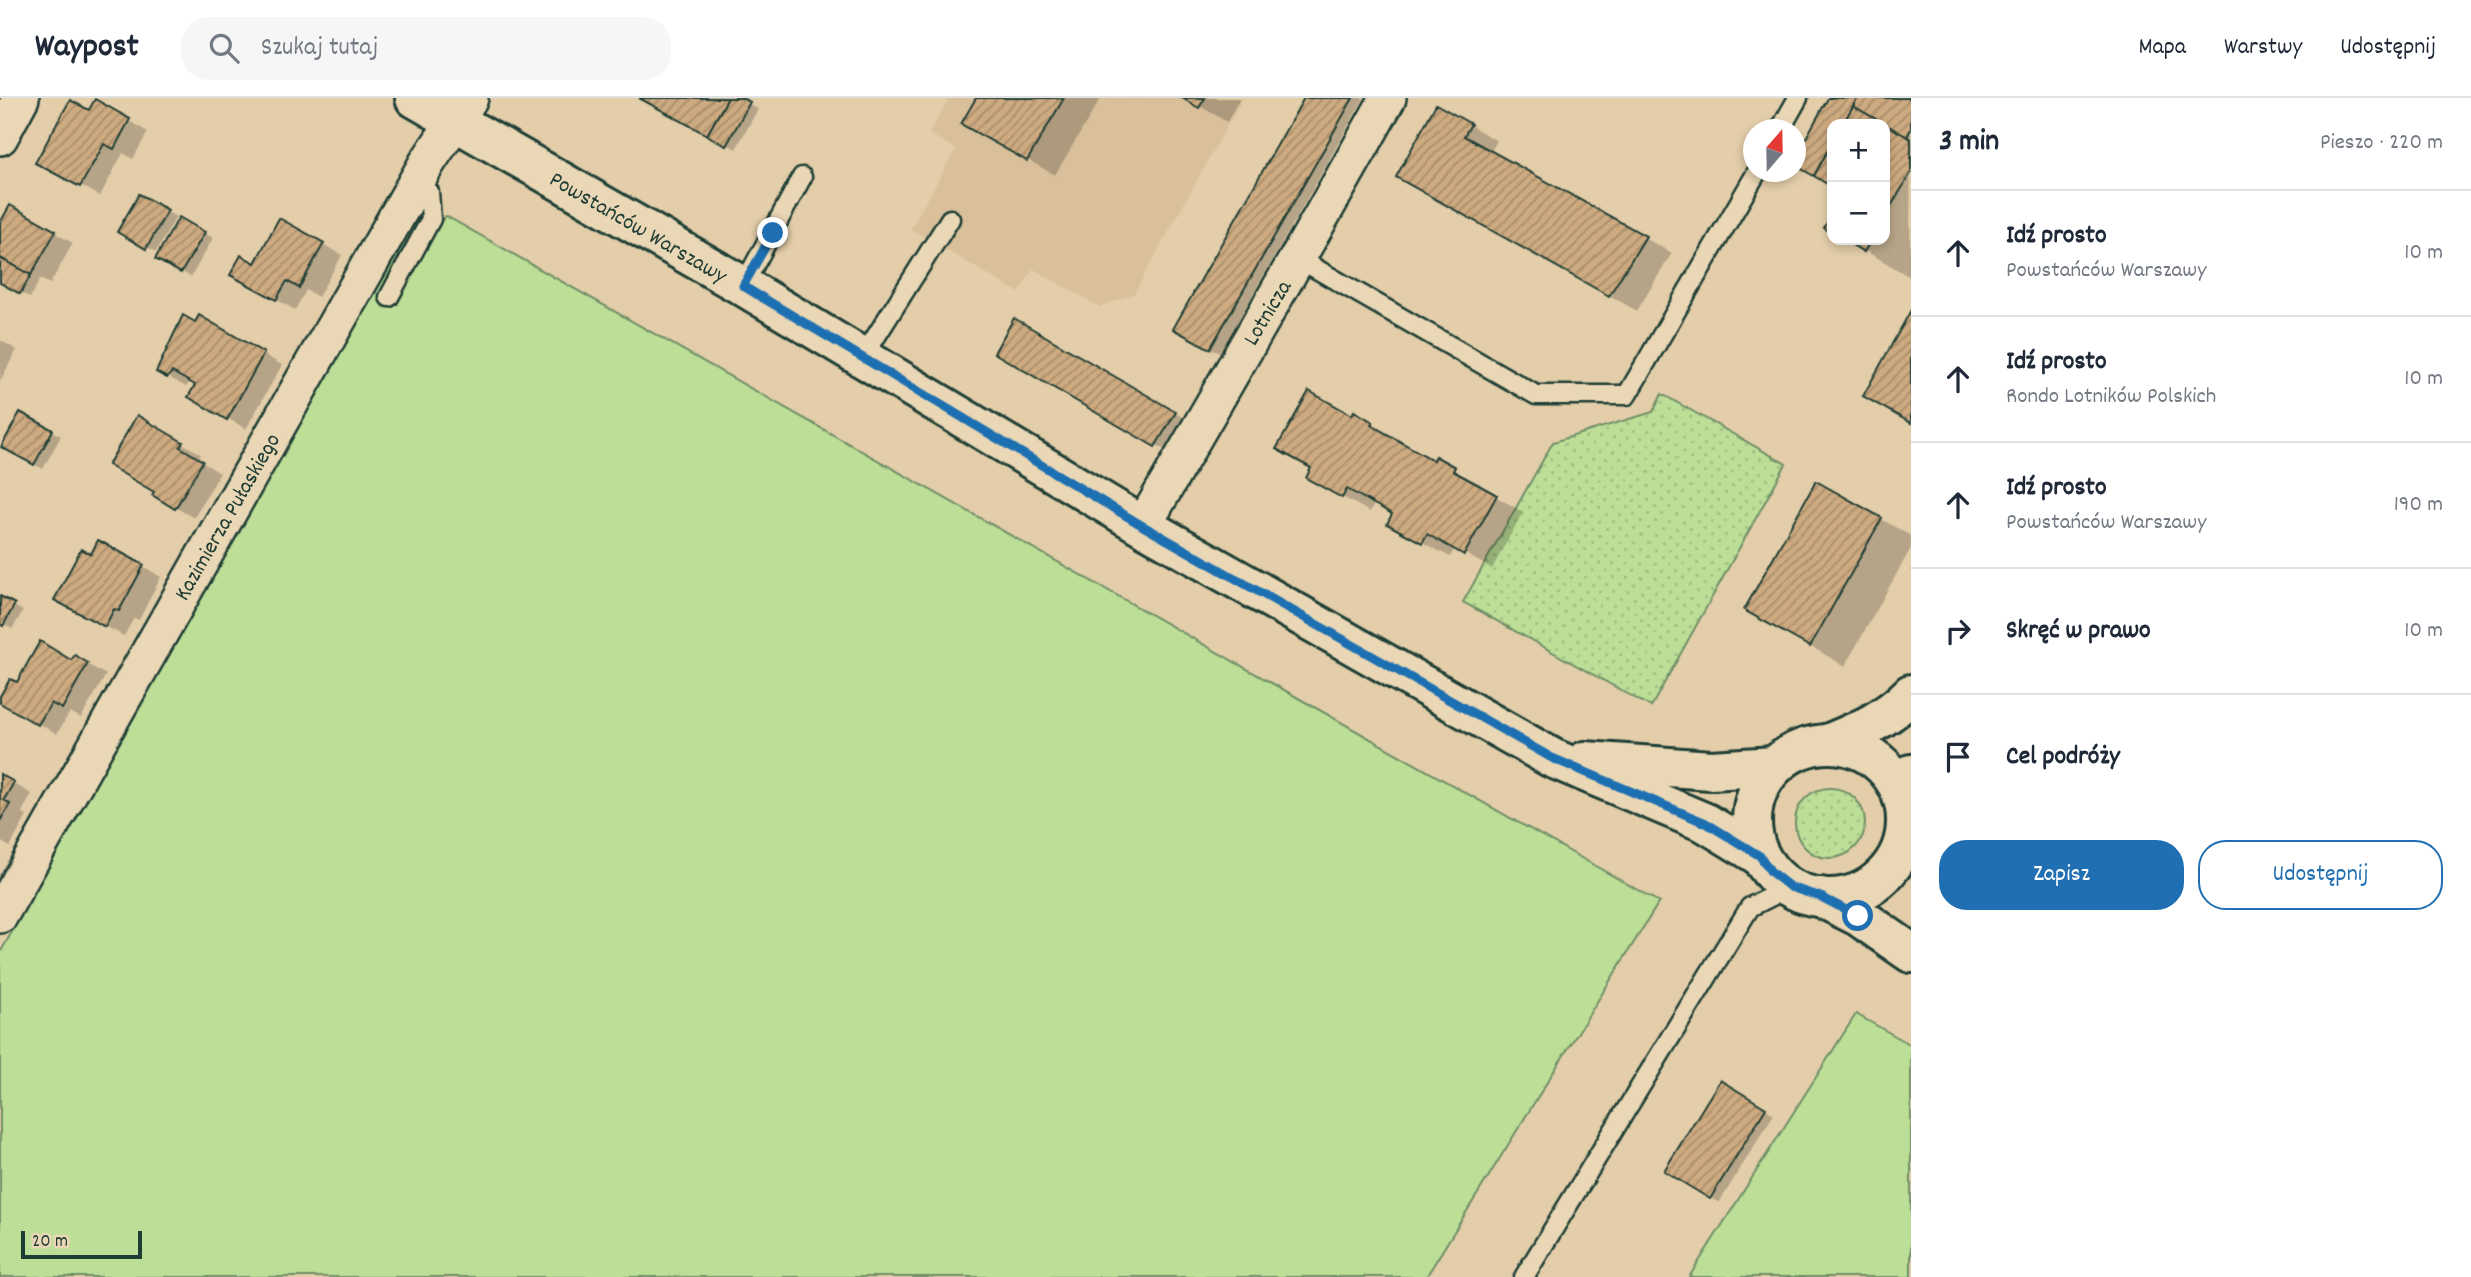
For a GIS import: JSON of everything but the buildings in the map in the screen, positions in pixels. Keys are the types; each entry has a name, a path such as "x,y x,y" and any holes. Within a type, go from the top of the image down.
{"main road":[{"name":"Powstańców Warszawy","path":"415,98 462,109 743,286 1143,526 1552,758 1706,823 1760,856"},
{"path":"1911,694 1894,712 1877,722 1828,744 1790,754 1775,766 1763,781 1755,799 1752,818 1760,856 1771,872 1805,892 1858,916 1911,953"},
{"path":"1805,892 1843,897 1873,883 1896,859 1908,856 1907,785 1874,758 1844,745 1828,744"},
{"name":"Powstańców Warszawy","path":"1552,758 1711,770 1775,766"}],"street":[{"path":"0,137 21,98"},
{"name":"Lotnicza","path":"1143,526 1214,399 1299,259 1388,98"},
{"name":"Kazimierza Pułaskiego","path":"0,915 415,183 462,109"}],"lane":[{"path":"1786,119 1798,98"},
{"path":"743,286 802,177"},
{"path":"1299,259 1536,395 1627,395 1750,182"},
{"path":"389,297 431,219 429,192 415,183"},
{"path":"863,358 950,219"},
{"path":"1524,1277 1750,907 1805,892"}],"shaded area":[{"path":"949,98 1243,98 1134,294 1100,307 1033,269 1019,293 910,229 956,149 929,134"}],"green space":[{"path":"418,212 439,223 446,216 1659,902 1426,1277 0,1277 0,953"},
{"path":"1662,394 1786,464 1651,707 1463,602 1553,442 1653,412"},
{"path":"1837,788 1850,794 1859,803 1863,809 1863,837 1855,848 1844,856 1823,858 1805,848 1797,837 1795,816 1805,798 1816,790"},
{"path":"1856,1014 1911,1045 1911,1277 1689,1277"}],"route":[{"path":"773,233 743,286 1143,526 1552,758 1706,823 1760,856 1771,872 1790,887 1821,897 1858,916"}]}
